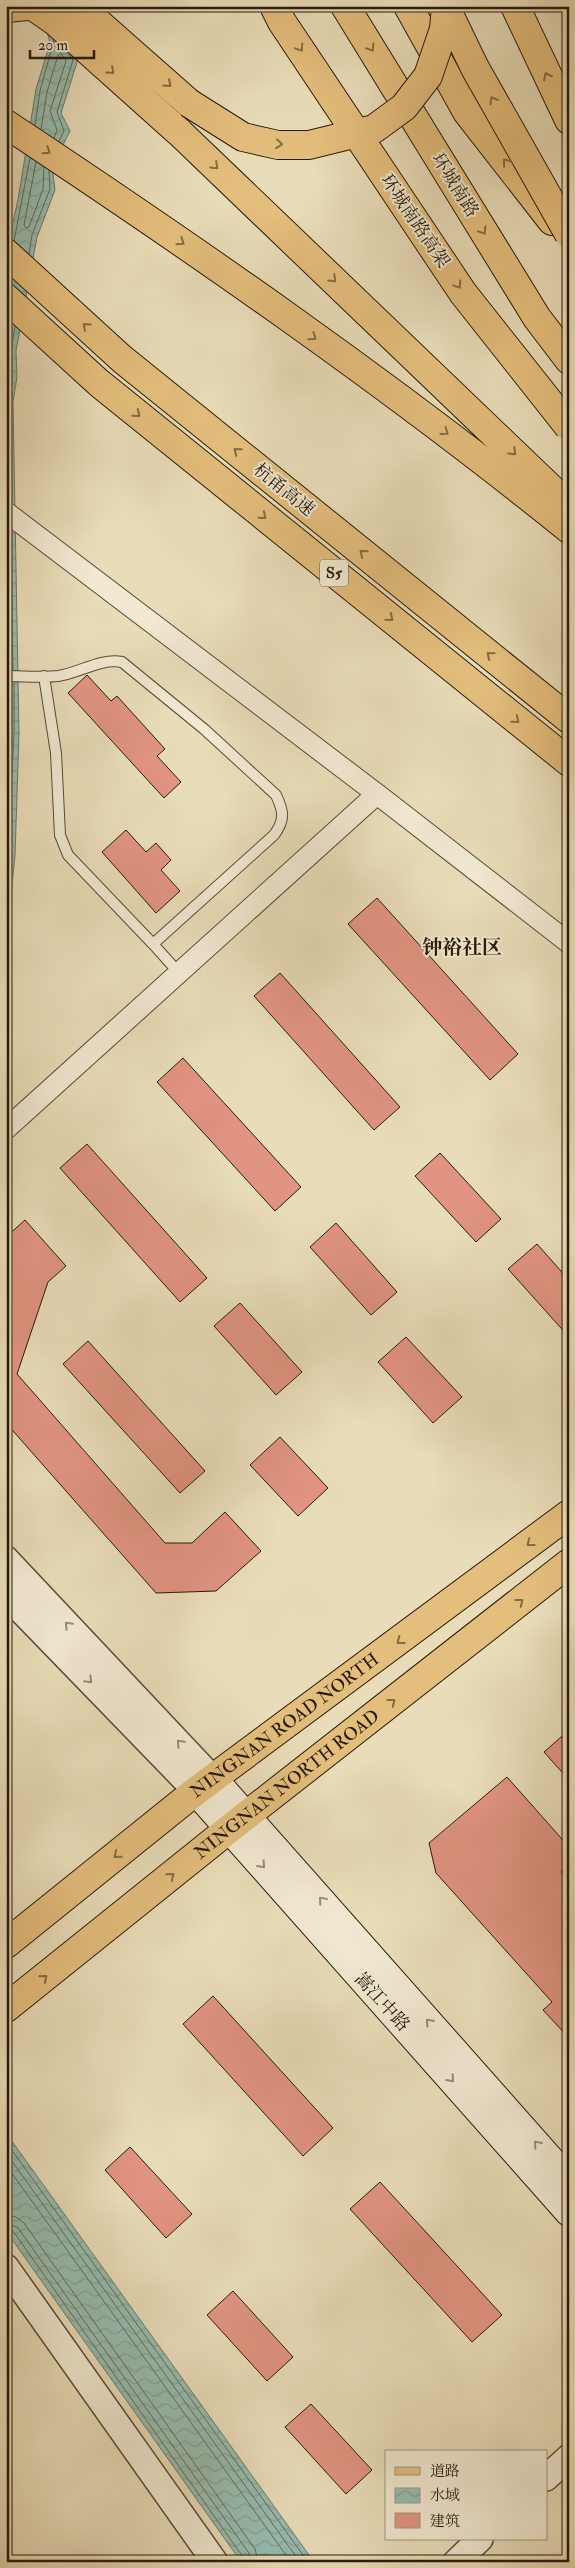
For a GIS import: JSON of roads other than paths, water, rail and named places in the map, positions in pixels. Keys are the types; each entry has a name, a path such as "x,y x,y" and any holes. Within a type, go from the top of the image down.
{"main road":[{"path":"6,8 28,6"},
{"path":"33,6 56,22 187,140 569,506"},
{"path":"79,6 188,103 243,137 278,145 309,145 374,129 404,108 428,76 444,29 446,6"},
{"name":"环城南路高架","path":"274,6 282,22 463,293 569,428"},
{"name":"环城南路","path":"346,6 537,318 569,360"},
{"path":"408,6 467,112 569,242"},
{"path":"446,6 475,68 569,234"},
{"path":"515,6 569,120"},
{"path":"6,124 125,203 384,387 480,458 569,529"},
{"name":"杭甬高速","path":"6,253 122,359 569,719"},
{"name":"杭甬高速","path":"6,298 99,383 569,762"},
{"name":"NINGNAN ROAD NORTH","path":"6,1944 205,1785 569,1514"},
{"name":"NINGNAN NORTH ROAD","path":"6,2008 238,1822 569,1564"},
{"name":"嵩江中路","path":"205,1785 569,2181"},
{"name":"嵩江中路","path":"238,1822 569,2212"}],"street":[{"path":"6,512 377,794 569,943"},
{"path":"6,1129 377,794"},
{"path":"6,1559 205,1785"},
{"path":"6,1595 205,1785"},
{"path":"6,2267 215,2562"},
{"path":"548,2476 569,2456"},
{"path":"456,2562 479,2540"}],"lane":[{"path":"6,676 57,676 84,670 110,660 122,662 204,729 276,795 283,809 283,823 274,836 153,944"},
{"path":"44,676 56,753 60,834 68,855 179,973"}],"water":[{"path":"57,6 98,6 78,59 61,113 70,131 53,174 55,190 37,237 16,351 17,377 13,402 19,733 15,856 6,944 6,252 18,200 36,89 50,43 46,27"},
{"path":"6,2133 314,2562 241,2562 6,2231"}],"district":[{"name":"钟裕社区","path":"462,947"}]}
